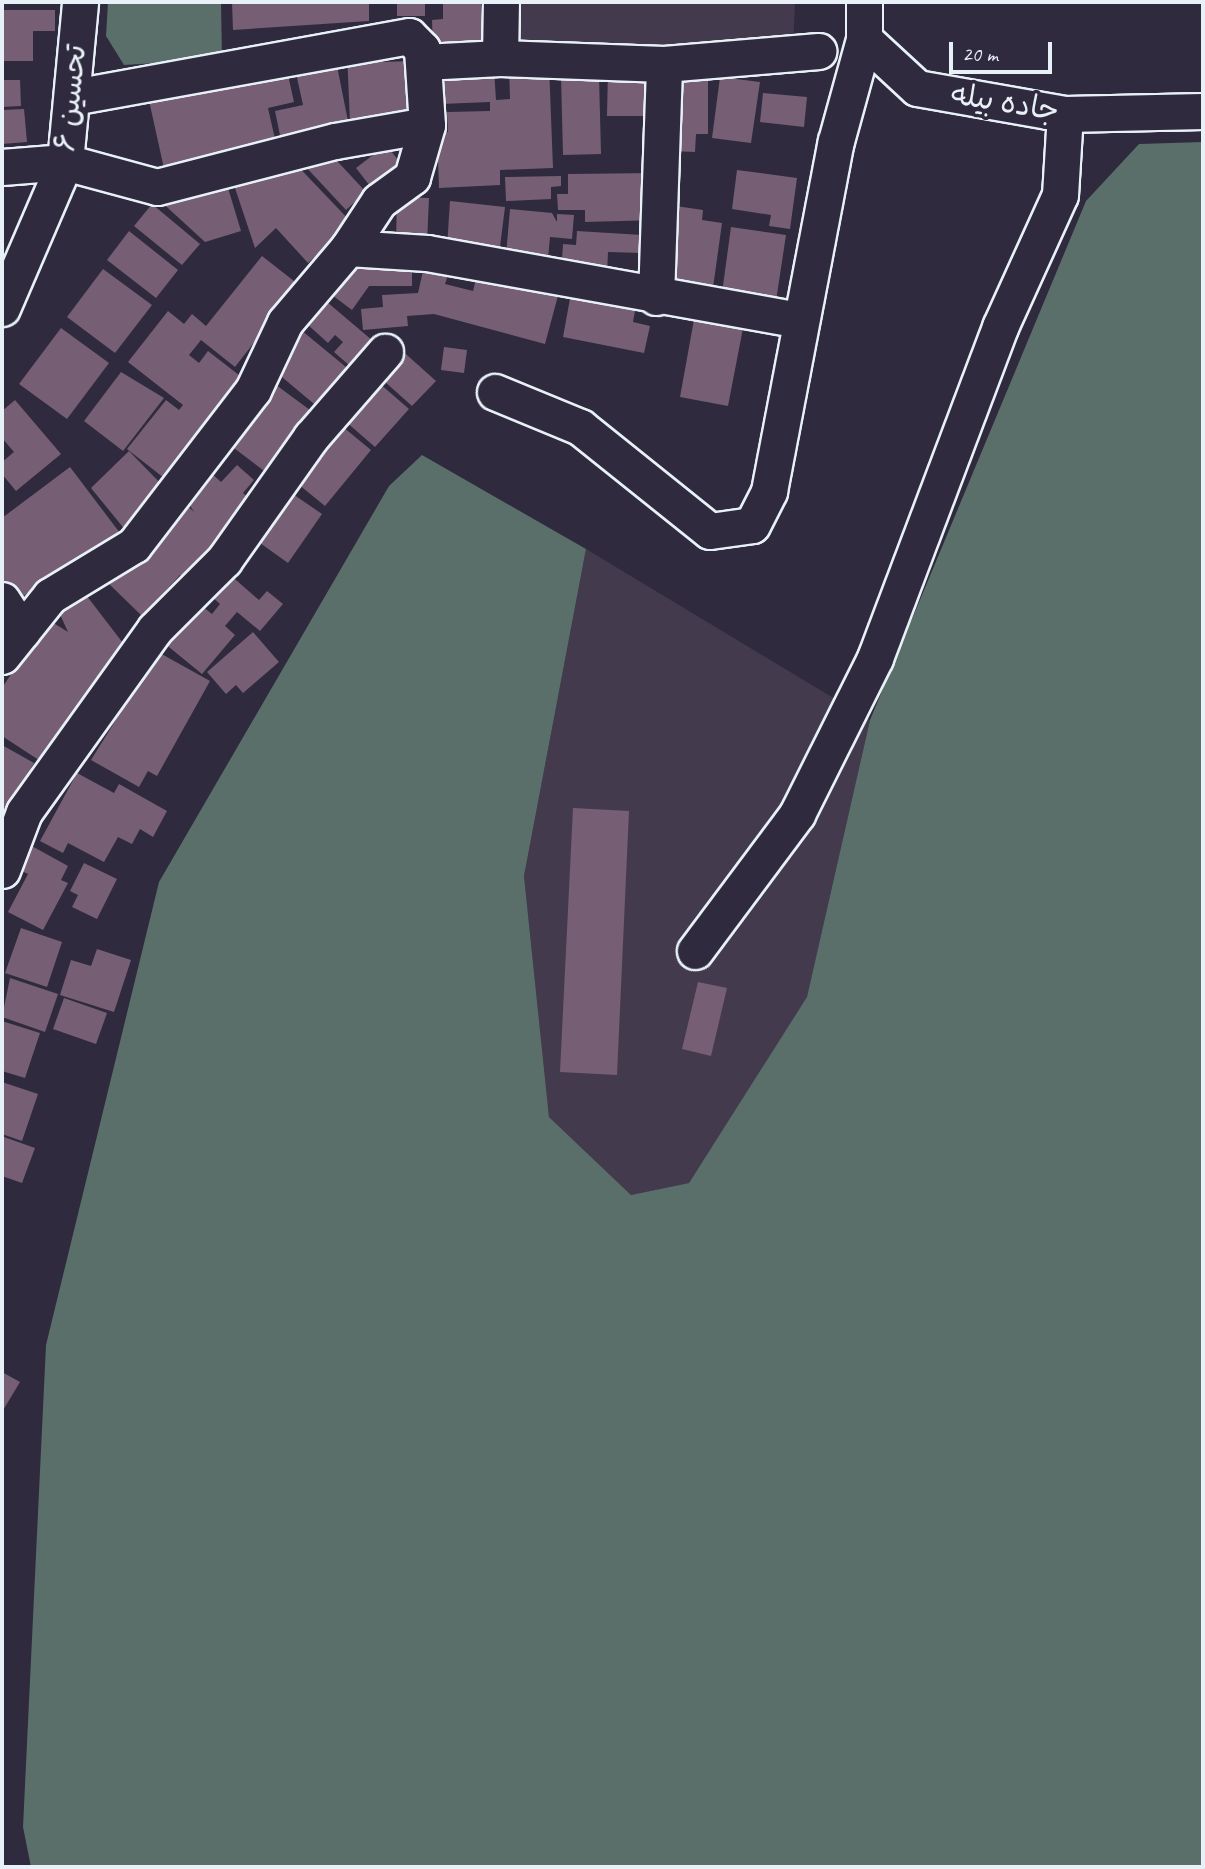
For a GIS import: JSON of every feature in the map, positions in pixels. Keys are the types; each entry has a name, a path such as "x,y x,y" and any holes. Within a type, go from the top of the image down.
{"street":[{"name":"تحسین ۶","path":"2,308 65,162 80,2"},
{"path":"500,2 500,58"},
{"path":"495,392 580,427 710,531 752,525 769,491 800,320 864,39 864,2"},
{"path":"12,644 50,596 134,545 253,390 285,322 348,248 379,201 412,177 427,125 423,62 418,41 399,35 72,97"},
{"name":"جاده بیله","path":"864,39 917,88 1065,114 1203,111"},
{"path":"423,62 500,58 664,64 818,51"},
{"path":"656,297 664,64"},
{"path":"695,951 797,814 875,658 1000,327 1060,195 1065,114"},
{"path":"2,167 65,162 157,187 335,141 427,125"},
{"path":"348,248 427,253 656,297 800,320"},
{"path":"2,870 24,812 155,629 224,560 311,437 386,352"},
{"path":"2,600 12,644"}],"shaded area":[{"path":"513,2 795,2 793,51 512,47"},
{"path":"586,549 870,720 807,998 689,1183 631,1195 549,1117 524,876"}],"green space":[{"path":"108,2 221,2 222,59 124,65 106,36"},
{"path":"1203,142 1203,1867 31,1867 23,1827 46,1345 159,882 389,486 422,455 586,549 524,876 549,1117 631,1195 689,1183 807,997 870,720 1086,201 1139,144"}],"building":[{"path":"232,2 369,2 369,21 233,30"},
{"path":"397,2 425,2 425,16 397,16"},
{"path":"443,2 481,2 483,48 433,50 432,20 443,19"},
{"path":"2,10 55,10 55,31 33,31 33,61 2,61"},
{"path":"377,52 378,62 417,61 419,120 350,123 347,53"},
{"path":"335,56 350,131 282,145 275,111 303,105 294,64"},
{"path":"284,57 294,102 268,108 277,148 165,173 146,87"},
{"path":"549,65 553,168 500,170 500,185 439,188 437,133 448,132 447,112 490,111 490,102 441,104 440,71 494,69 496,100 510,99 509,66"},
{"path":"608,69 658,70 657,116 607,116"},
{"path":"599,76 601,154 563,155 561,77"},
{"path":"720,77 760,82 751,143 712,138"},
{"path":"672,79 708,80 708,134 696,134 695,152 671,151"},
{"path":"2,80 20,80 21,106 2,107"},
{"path":"763,93 807,97 804,127 760,122"},
{"path":"24,109 27,142 2,144 2,110"},
{"path":"386,145 403,166 373,190 356,168"},
{"path":"325,148 366,192 346,210 305,166"},
{"path":"291,159 352,223 308,263 276,228 255,248 233,182 242,174 251,183"},
{"path":"737,170 797,178 790,229 769,226 771,215 732,209"},
{"path":"656,173 657,220 585,222 585,210 558,210 557,194 568,194 568,174"},
{"path":"561,176 561,186 551,187 551,199 506,201 505,177"},
{"path":"225,178 241,231 205,242 157,198"},
{"path":"397,197 429,198 427,243 396,242"},
{"path":"450,201 505,207 499,255 447,247"},
{"path":"152,204 200,244 182,265 134,226"},
{"path":"669,205 703,210 702,220 722,223 713,288 659,280"},
{"path":"510,209 552,213 557,222 557,214 574,215 572,239 550,237 548,259 506,255"},
{"path":"731,227 786,235 776,301 722,293"},
{"path":"129,231 178,270 156,298 107,260"},
{"path":"577,231 642,235 641,253 608,252 607,275 561,273 563,244 576,245"},
{"path":"262,256 299,285 235,367 201,340 189,355 199,363 208,351 244,379 173,485 127,449 166,400 179,410 183,405 128,362 168,311 184,324 192,314 206,326"},
{"path":"425,262 450,269 445,284 473,291 478,270 559,292 545,344 434,314 407,316 408,326 363,330 361,309 383,307 382,295 418,293"},
{"path":"355,263 412,263 412,286 369,286 352,310 332,295"},
{"path":"103,269 152,305 115,353 67,317"},
{"path":"571,293 636,305 633,322 650,326 644,353 563,337"},
{"path":"327,302 379,346 350,366 334,352 343,342 335,335 328,343 307,324"},
{"path":"695,314 744,323 728,406 680,397"},
{"path":"61,328 109,363 67,419 19,384"},
{"path":"301,330 352,372 320,409 270,367"},
{"path":"398,347 436,381 412,406 375,373"},
{"path":"444,347 467,350 464,373 441,370"},
{"path":"121,372 164,398 123,451 84,421"},
{"path":"371,376 409,409 375,447 338,415"},
{"path":"272,382 310,410 272,477 226,442"},
{"path":"15,400 61,454 16,491 2,474 2,462 14,452 2,438 2,411"},
{"path":"337,422 371,450 325,506 298,484 316,462 308,456"},
{"path":"129,451 167,490 126,531 91,488"},
{"path":"237,465 254,480 243,493 253,502 220,552 213,545 191,568 188,583 180,575 142,616 106,581 181,500 194,512 184,496 208,470 221,482"},
{"path":"70,467 123,537 70,576 62,567 17,601 2,580 2,518"},
{"path":"287,490 322,514 288,563 253,538"},
{"path":"228,573 259,600 267,591 283,604 260,631 237,612 225,626 235,635 202,674 164,643 198,603 212,614 220,604 210,595"},
{"path":"83,591 126,647 48,766 2,736 2,688 47,619 68,632 58,610"},
{"path":"253,632 279,662 243,693 236,685 226,694 207,672"},
{"path":"158,652 210,681 157,776 148,771 139,787 91,760"},
{"path":"2,745 34,763 2,820"},
{"path":"77,773 114,793 119,784 167,811 153,837 140,829 132,844 118,837 104,862 68,843 63,853 40,841"},
{"path":"573,808 629,811 617,1075 560,1072"},
{"path":"30,845 68,866 61,880 68,883 43,930 8,912 28,874 18,869"},
{"path":"84,863 117,879 97,919 72,907 78,895 70,891"},
{"path":"21,928 62,942 47,987 5,973"},
{"path":"97,949 131,960 114,1012 60,995 71,960 91,966"},
{"path":"10,978 58,994 45,1032 2,1017"},
{"path":"698,982 727,988 711,1056 682,1049"},
{"path":"64,998 107,1013 96,1044 53,1029"},
{"path":"2,1021 40,1033 25,1078 2,1071"},
{"path":"2,1082 38,1094 22,1141 2,1134"},
{"path":"4,1137 35,1148 22,1183 2,1176"},
{"path":"2,1372 20,1382 2,1412"}]}
